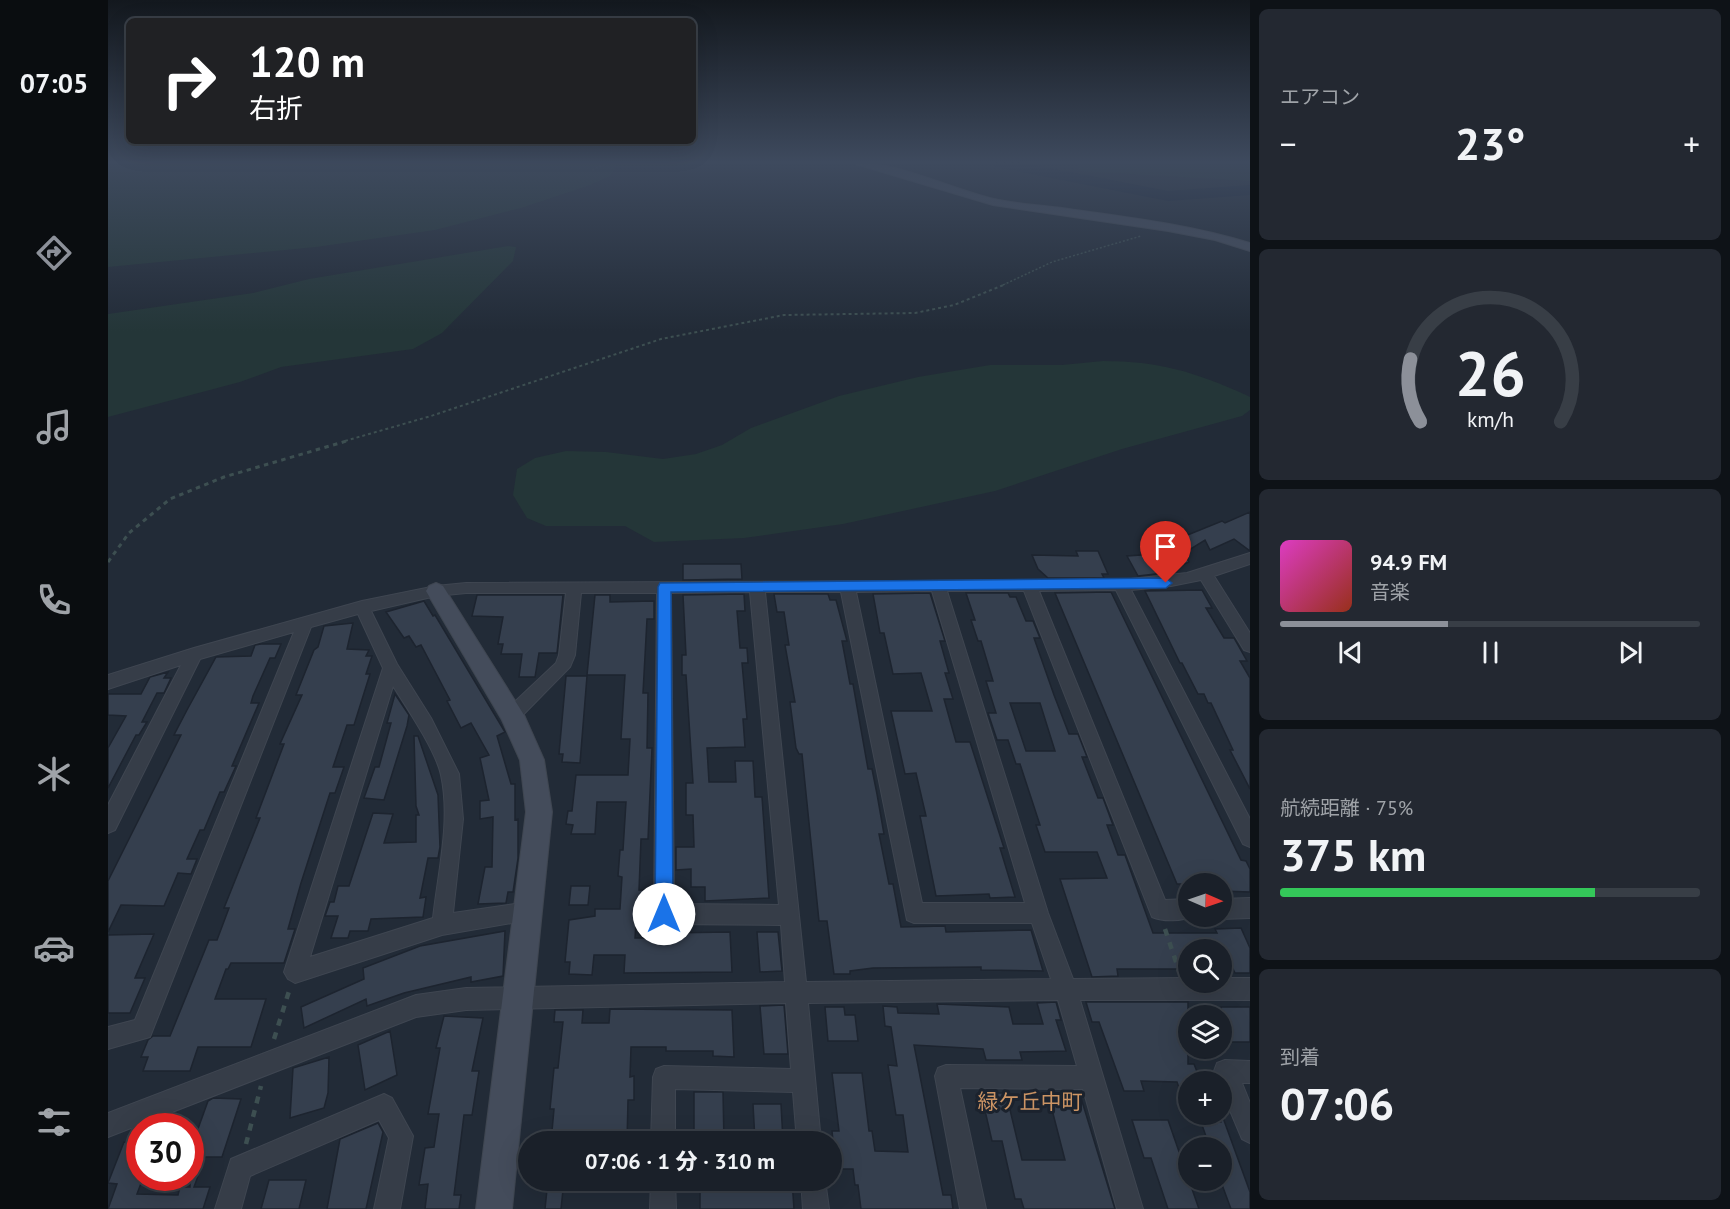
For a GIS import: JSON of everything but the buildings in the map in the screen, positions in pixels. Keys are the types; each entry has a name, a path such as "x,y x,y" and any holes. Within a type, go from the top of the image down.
{"main road":[{"path":"1113,218 1168,226 1250,247"},
{"path":"436,591 512,715 532,760 538,812 494,1209"}],"street":[{"path":"108,682 194,654 362,607 436,591 466,588 574,586 1121,585 1166,583 1206,575 1250,558"},
{"path":"1206,575 1250,646"},
{"path":"1029,585 1159,910 1178,909"},
{"path":"1121,585 1250,838"},
{"path":"512,715 562,667 567,655 574,586"},
{"path":"757,586 798,993 808,1131"},
{"path":"847,586 914,913 1038,913"},
{"path":"939,586 1038,913 1066,990 1130,1209"},
{"path":"664,587 664,914 790,915"},
{"path":"362,607 391,668 425,723 450,774 454,819 442,925"},
{"path":"108,1038 142,1029 305,624"},
{"path":"108,824 194,654"},
{"path":"391,668 295,972 442,925 528,912"},
{"path":"1232,909 1250,908"},
{"path":"108,1125 416,1006 466,999 1178,989"},
{"path":"1232,989 1250,989"},
{"path":"1250,1072 1225,1071 1250,1131"},
{"path":"973,1209 946,1076 1090,1078"},
{"path":"663,1131 664,1077 803,1081"},
{"path":"228,1209 240,1168 384,1106 401,1136 387,1209"},
{"path":"663,1191 663,1209"},
{"path":"814,1191 816,1209"}],"path":[{"path":"108,562 129,533 170,499 224,477 431,416 661,339 784,315 915,313 954,305 998,288 1052,262 1120,243 1168,226"},
{"path":"1159,910 1178,968"}],"shaded area":[{"path":"108,218 480,218 435,230 316,247 108,267"},
{"path":"508,246 516,247 513,261 442,333 413,349 281,367 240,382 108,417 108,314 253,293 309,279"},
{"path":"1103,361 1142,363 1193,374 1250,397 1250,410 1242,416 1122,449 995,491 843,524 744,538 654,542 625,526 546,526 527,518 513,495 517,469 535,458 566,451 606,452 663,459 696,454 722,445 751,428 839,396 918,377 990,365 1062,365"}],"district":[{"name":"緑ケ丘中町","path":"1030,1102"}],"route":[{"path":"664,914 664,587 1166,583"}]}
